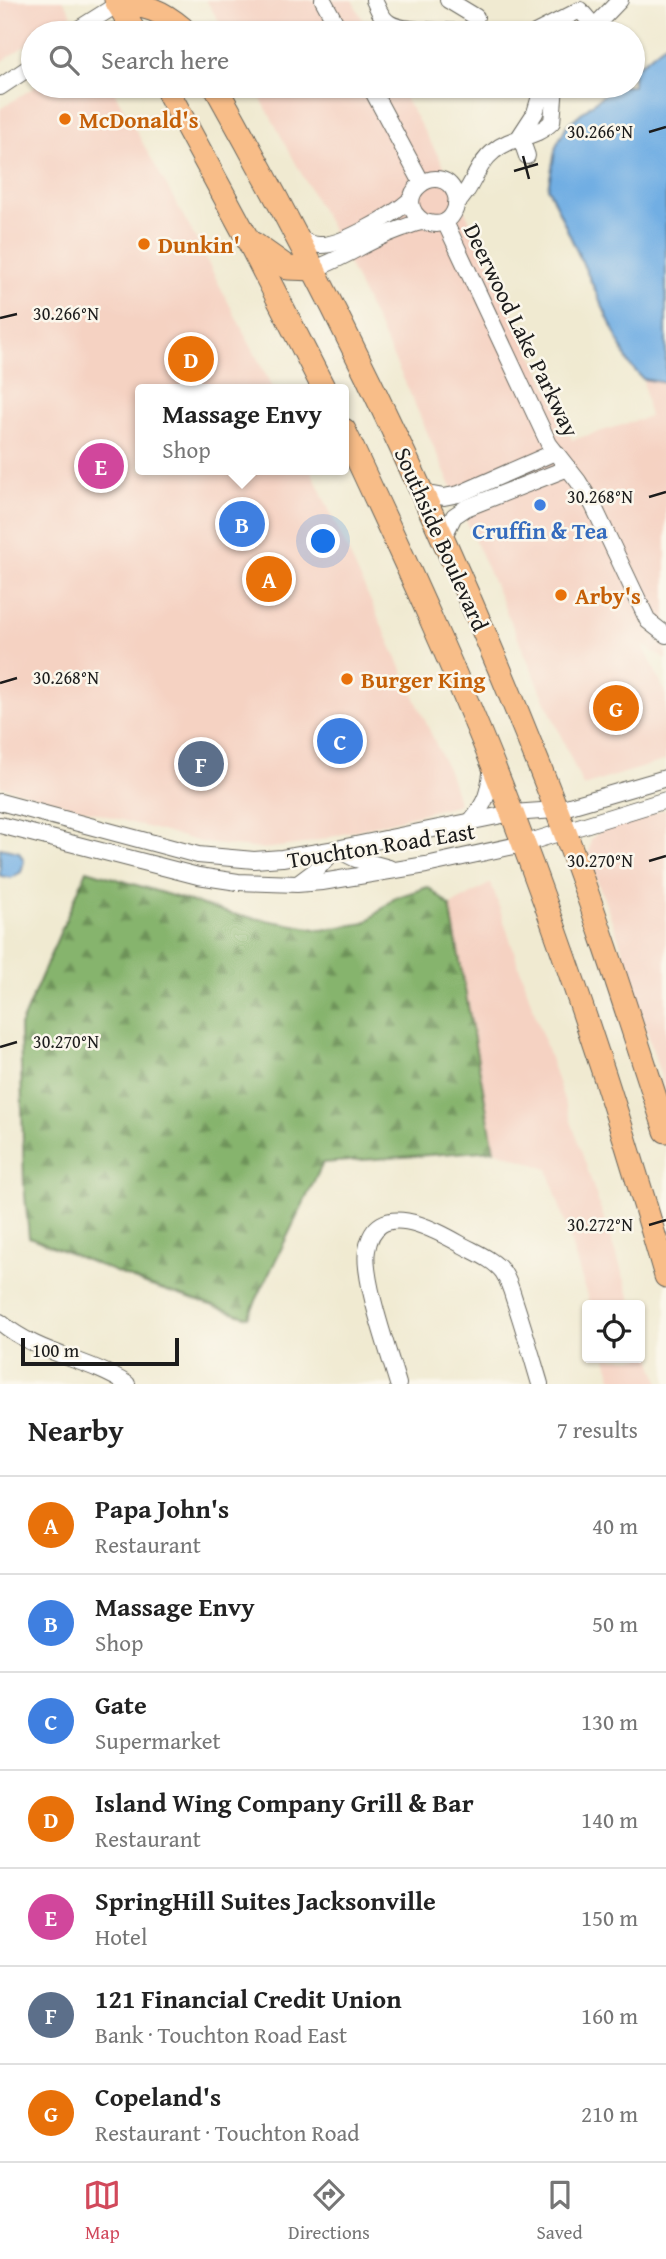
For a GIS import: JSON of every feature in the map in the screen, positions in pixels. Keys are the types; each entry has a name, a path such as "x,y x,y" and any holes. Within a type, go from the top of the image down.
{"highway":[{"path":"166,0 178,21"},
{"path":"117,2 148,7 173,21"},
{"path":"117,2 128,21"},
{"path":"171,98 321,384"},
{"name":"Southside Boulevard","path":"222,98 314,269 443,538 560,821 666,1131"},
{"path":"248,240 288,268 314,269"},
{"name":"Southside Boulevard","path":"349,441 434,626 512,813 659,1225 666,1276"}],"street":[{"path":"323,0 334,21"},
{"path":"374,0 387,21"},
{"path":"448,0 476,17"},
{"path":"602,21 620,0"},
{"path":"89,21 117,2"},
{"path":"558,21 580,10 586,21"},
{"path":"0,87 21,73"},
{"path":"376,98 422,183"},
{"path":"520,136 535,113 539,98"},
{"path":"552,122 554,98"},
{"path":"442,181 459,178 476,170 498,148 520,136 536,135 552,122 563,98"},
{"path":"520,136 527,156"},
{"path":"456,204 467,195 476,170"},
{"path":"296,235 312,244 332,244 393,214 411,199 422,183 436,179 452,188 456,204 445,222 424,222 402,228 314,269"},
{"path":"411,199 414,213 424,222"},
{"name":"Deerwood Lake Parkway","path":"445,222 549,444 593,505 648,621 666,635"},
{"path":"422,493 444,497 459,494 555,452"},
{"path":"443,538 454,516 466,508 568,468"},
{"path":"470,822 489,795 492,764"},
{"path":"560,821 666,778"},
{"path":"560,821 666,800"},
{"name":"Touchton Road East","path":"0,802 198,855 232,860 282,858 336,849 512,813 560,821"},
{"path":"57,841 63,819"},
{"name":"Touchton Road East","path":"0,825 198,876 238,882 297,884 395,870 523,844 560,821"},
{"path":"297,884 315,871 336,849 356,859 395,870"},
{"path":"398,1384 367,1273 366,1251 380,1227 397,1220 406,1220 439,1231 491,1261 505,1274 540,1384"},
{"path":"0,1322 40,1348 94,1367 127,1384"}],"shaded area":[{"path":"0,0 63,0 72,14 62,21 21,21 21,48 0,63"},
{"path":"206,0 352,0 363,21 219,21"},
{"path":"21,96 21,98 118,98 191,230 270,384 135,384 135,475 313,475 449,773 459,804 304,844 262,849 204,843 0,786 0,109"},
{"path":"260,98 405,98 443,164 572,440 649,417 643,379 666,383 666,660 643,645 666,694 666,760 583,786 405,382 333,232"},
{"path":"666,809 666,1094 620,942 588,857 591,839 602,829"},
{"path":"491,883 631,1300 588,1300 548,1169 494,1150 450,906"},
{"path":"645,1340 660,1384 614,1384 608,1363 645,1363"}],"green space":[{"path":"87,870 232,914 321,930 365,923 395,898 428,887 450,906 494,1150 323,1163 248,1317 148,1285 29,1237 24,1185 20,1026"}],"water":[{"path":"666,43 666,383 643,379 629,364 548,188 556,146 567,125 600,98 645,98 645,60"},
{"path":"0,848 19,852 24,861 21,872 11,878 0,876"}],"place":[{"name":"McDonald's","path":"65,119"},
{"name":"Dunkin'","path":"144,244"},
{"name":"Island Wing Company Grill & Bar","path":"191,359"},
{"name":"SpringHill Suites Jacksonville","path":"101,466"},
{"name":"Cruffin & Tea","path":"540,505"},
{"name":"Massage Envy","path":"242,524"},
{"name":"Papa John's","path":"269,579"},
{"name":"Arby's","path":"561,595"},
{"name":"Burger King","path":"347,679"},
{"name":"Copeland's","path":"616,708"},
{"name":"Gate","path":"340,741"},
{"name":"121 Financial Credit Union","path":"201,764"}]}
